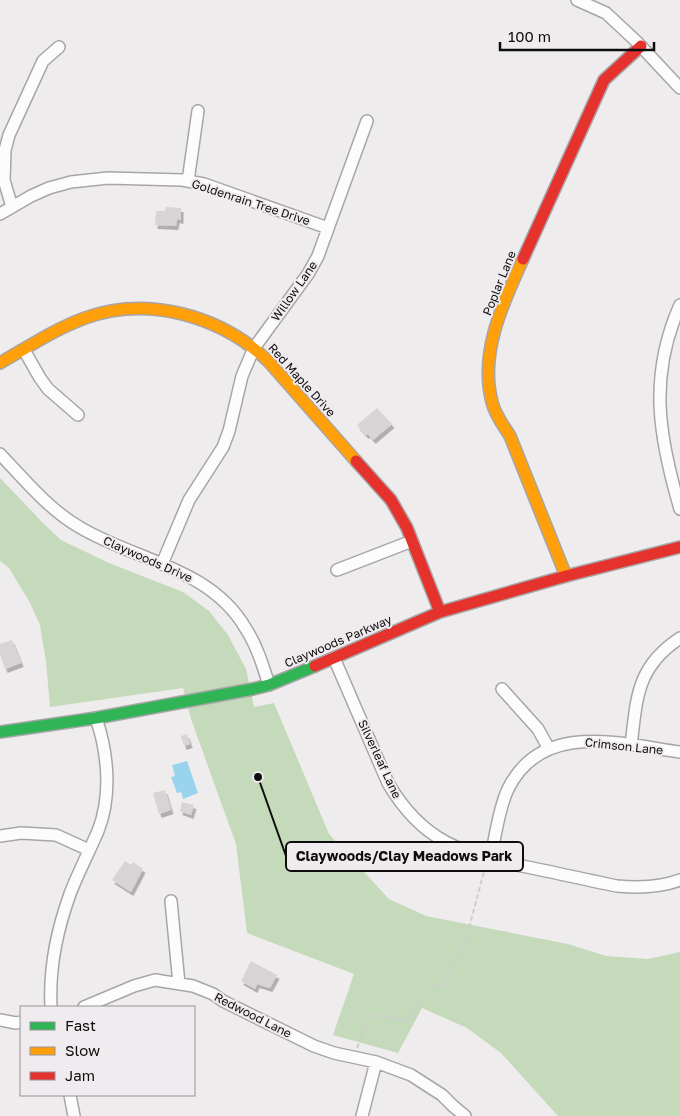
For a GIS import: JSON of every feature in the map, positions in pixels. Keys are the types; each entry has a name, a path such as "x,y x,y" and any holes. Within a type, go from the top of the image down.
{"street":[{"path":"577,0 606,13 641,46 680,88"},
{"name":"Poplar Lane","path":"566,576 548,526 510,436 499,419 492,402 488,372 489,354 503,303 604,80 641,46"},
{"path":"12,207 4,180 5,150 9,135 43,61 59,47"},
{"path":"188,181 198,111"},
{"name":"Willow Lane","path":"162,564 190,500 223,446 229,431 242,376 254,348 308,274 318,256 367,121"},
{"name":"Goldenrain Tree Drive","path":"0,214 49,188 81,180 108,178 188,181 204,184 328,228"},
{"path":"680,305 667,339 662,362 660,416 669,472 680,509"},
{"name":"Red Maple Drive","path":"0,363 77,321 95,314 131,309 198,319 218,326 237,336 269,362 391,500 401,515 440,612"},
{"path":"24,350 48,389 78,414"},
{"name":"Claywoods Drive","path":"0,454 68,521 93,535 192,577 209,588 236,613 254,642 269,685"},
{"path":"337,570 412,541"},
{"name":"Claywoods Parkway","path":"0,732 96,718 253,690 334,658 440,612 566,576 680,547"},
{"path":"631,745 642,680 658,655 680,638"},
{"name":"Silverleaf Lane","path":"334,658 388,783 408,813 436,837 453,847 490,859 617,886 636,888 680,880"},
{"path":"502,689 538,729 549,749"},
{"path":"51,1006 53,957 60,926 70,894 98,830 104,808 107,774 104,749 96,718"},
{"name":"Crimson Lane","path":"490,859 508,789 524,767 549,749 578,741 591,741 680,752"},
{"path":"0,836 21,833 56,836 89,850"},
{"path":"171,901 179,984"},
{"name":"Redwood Lane","path":"87,1006 130,988 156,980 193,986 213,994 222,1001 314,1046 334,1053 376,1062 411,1075 442,1094 465,1116"},
{"path":"0,1020 20,1022"},
{"path":"362,1116 376,1062"},
{"path":"70,1096 74,1116"}],"path":[{"path":"354,1058 369,1018 373,1014 407,1020 432,988 442,985 465,943 482,871 490,859"}],"green space":[{"path":"0,478 61,540 109,563 183,592 209,611 228,635 246,669 254,707 274,703 329,834 389,899 426,916 568,944 606,956 648,959 680,952 680,1116 558,1116 501,1053 467,1028 422,1008 398,1053 333,1035 354,974 247,933 236,844 191,719 183,688 50,707 40,625 30,603 9,568 0,561"}],"water":[{"path":"187,761 198,793 183,799 181,792 177,793 171,777 175,776 172,765"}],"building":[{"path":"166,207 181,208 181,220 177,219 176,226 155,225 156,211 165,211"},
{"path":"377,408 392,424 373,440 357,425"},
{"path":"12,640 21,663 5,669 0,655 0,644"},
{"path":"187,734 190,744 184,746 181,736"},
{"path":"165,790 171,810 159,814 153,793"},
{"path":"182,802 194,805 191,815 180,811"},
{"path":"125,861 131,865 133,862 143,869 131,892 112,880"},
{"path":"251,961 277,975 270,988 257,984 255,989 241,981"}],"traffic: fast":[{"path":"0,732 96,718 253,689 269,685 315,666"}],"traffic: slow":[{"path":"523,259 495,329 489,365 489,384 495,411 510,436 566,576"},
{"path":"0,363 63,327 109,311 159,310 183,314 229,332 269,362 356,461"}],"traffic: jam":[{"path":"523,259 604,80 641,46"},
{"path":"356,461 391,500 407,528 440,612"},
{"path":"315,666 440,612 566,576 680,547"}],"place":[{"name":"Claywoods/Clay Meadows Park","path":"258,777"}]}
